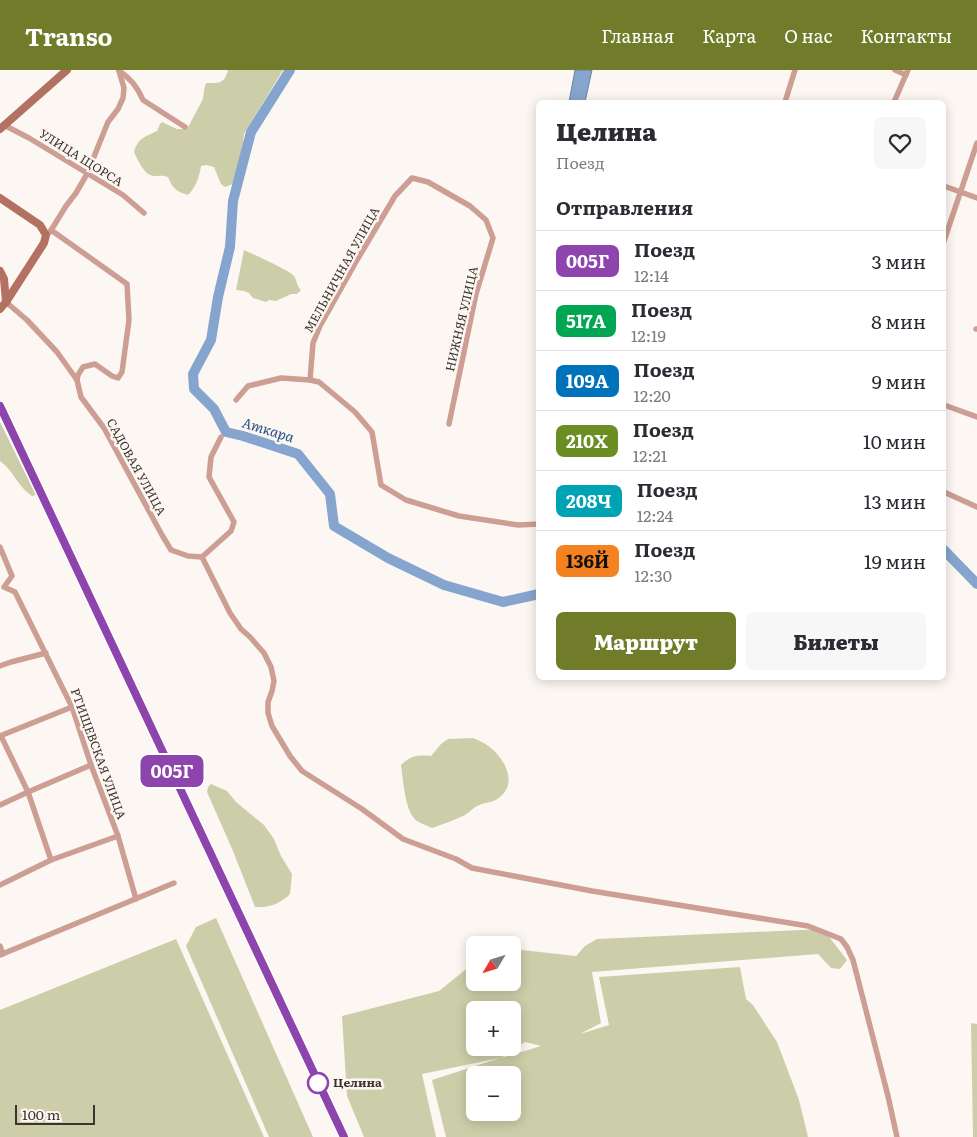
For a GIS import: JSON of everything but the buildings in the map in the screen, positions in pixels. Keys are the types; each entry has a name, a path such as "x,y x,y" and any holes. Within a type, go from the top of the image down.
{"street":[{"path":"2,127 67,70"},
{"path":"119,70 129,77 143,100 185,126"},
{"path":"0,309 87,174 108,122 118,109 123,98 124,88 119,70"},
{"path":"785,100 795,70"},
{"path":"895,70 907,72 895,100"},
{"name":"УЛИЦА ЩОРСА","path":"2,127 29,138 122,195 144,213"},
{"path":"946,235 977,144"},
{"name":"МЕЛЬНИЧНАЯ УЛИЦА","path":"310,380 313,343 320,326 356,260 395,196 412,178 428,182 470,206 486,220"},
{"path":"946,187 977,198"},
{"path":"0,198 48,233 127,284 129,320 122,372 118,378 95,364 83,367 77,380"},
{"name":"НИЖНЯЯ УЛИЦА","path":"449,424 476,294 493,238 486,220"},
{"path":"0,271 4,279 6,302"},
{"name":"САДОВАЯ УЛИЦА","path":"6,302 27,320 58,352 77,380 82,397 104,428 171,550 188,556 202,557"},
{"path":"236,400 248,386 281,378 319,382 355,412 372,432 381,485 406,500 459,516 518,525 536,524"},
{"path":"946,406 977,417"},
{"path":"221,437 211,457 209,477 234,522 231,531 202,557 230,613 241,629 264,653 271,667 274,681 268,702 268,713 272,726 290,756 302,771 362,809 403,840 456,859 472,868 592,891 808,926 841,940 847,947 853,960 897,1137"},
{"path":"946,493 977,507"},
{"name":"РТИЩЕВСКАЯ УЛИЦА","path":"0,547 12,576 2,587 15,592 72,707 91,765 118,836 136,898"},
{"path":"0,666 46,653"},
{"path":"51,860 28,792 1,736 72,707"},
{"path":"0,805 91,765"},
{"path":"0,884 51,860 118,836"},
{"path":"0,946 2,955 174,883"}],"green space":[{"path":"228,70 283,70 244,134 240,169 233,184 225,187 221,184 214,167 201,166 193,189 188,195 184,194 173,187 168,177 151,175 145,171 134,152 143,138 157,131 162,122 177,129 187,129 203,99 206,83 221,82"},
{"path":"244,250 291,273 301,290 297,294 291,294 276,301 269,300 266,302 253,298 244,291 236,290"},
{"path":"0,422 36,495 32,496 27,492 9,469 0,461"},
{"path":"473,738 493,750 503,762 508,777 506,791 496,800 475,807 465,815 432,828 417,821 413,817 407,803 401,765 415,756 431,756 448,739"},
{"path":"211,784 227,791 236,802 264,825 274,839 281,856 292,874 290,894 278,903 265,907 255,907 207,792"},
{"path":"216,918 313,1137 269,1137 186,946 196,927"},
{"path":"823,929 847,960 840,969 831,968 818,954 592,972 601,1023 580,1034 609,1025 599,977 740,967 746,999 753,1005 777,1042 799,1100 808,1137 446,1137 432,1080 466,1069 466,1121 521,1121 521,1066 475,1066 500,1058 422,1074 436,1137 364,1137 347,1096 342,1016 439,991 466,969 466,991 521,991 521,950 576,956 585,946 597,939"},
{"path":"176,939 264,1137 0,1137 0,1010"},
{"path":"971,1023 977,1024 977,1137 973,1137"}],"water":[{"path":"575,70 592,70 585,100 569,100"}],"waterway":[{"name":"Аткара","path":"290,70 251,132 233,201 230,247 218,297 211,340 193,374 194,389 214,409 226,432 298,454 330,494 334,526 388,558 444,585 503,602 536,595"},
{"name":"Аткара","path":"946,552 977,584"}],"railway":[{"path":"0,406 344,1137"}],"train":[{"name":"005Г","path":"0,406 344,1137"}],"place":[{"name":"Целина","path":"318,1083"}]}
